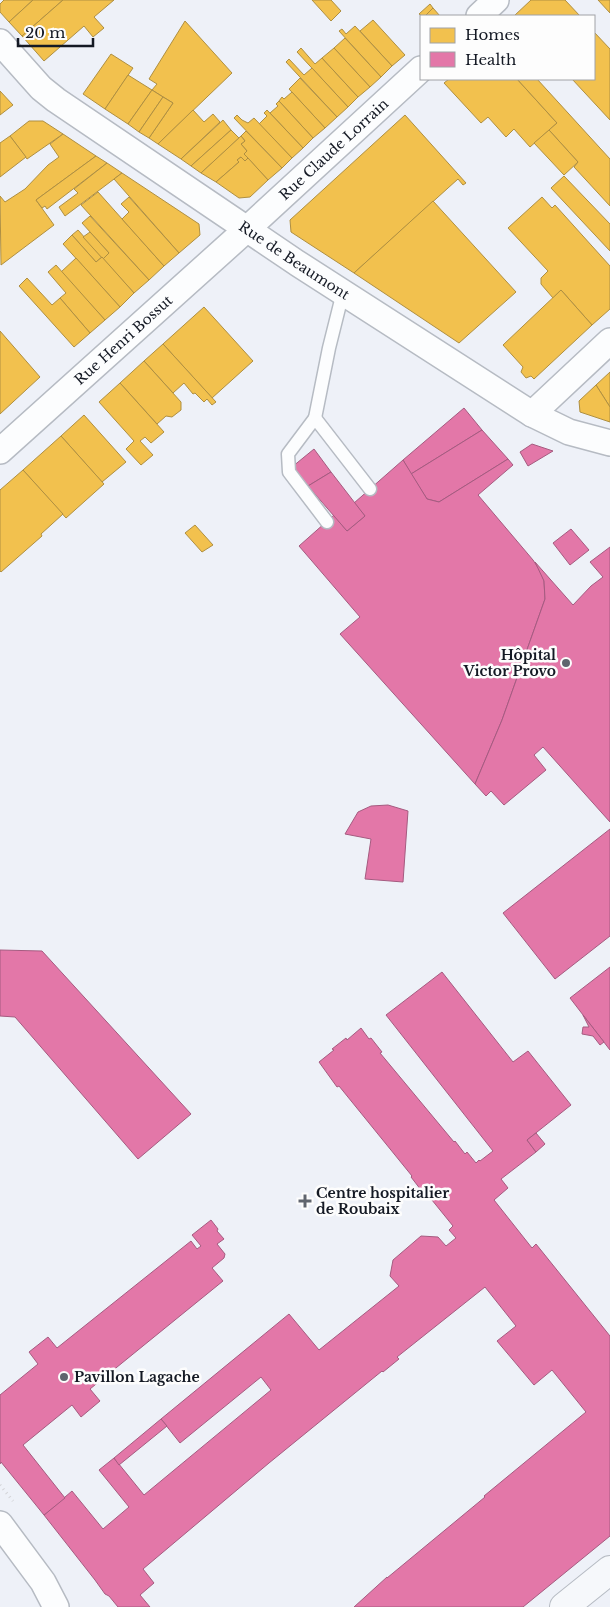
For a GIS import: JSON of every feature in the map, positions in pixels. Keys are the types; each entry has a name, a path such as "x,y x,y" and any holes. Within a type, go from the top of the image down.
{"street":[{"path":"480,15 496,0"},
{"name":"Rue de Beaumont","path":"0,42 41,88 56,100 247,229 532,414 569,432 610,443"},
{"name":"Rue Claude Lorrain","path":"247,229 420,70"},
{"name":"Rue Henri Bossut","path":"0,451 247,229"},
{"path":"532,414 610,341"},
{"path":"0,1524 43,1582 56,1607"},
{"path":"564,1607 610,1570"},
{"path":"595,1607 610,1595"}],"lane":[{"path":"327,522 289,472 288,454 315,418 329,348 343,292"},
{"path":"315,418 370,489"}],"building: Homes":[{"path":"4,0 33,0 9,22 0,12 0,4"},
{"path":"33,0 63,0 22,36 9,22"},
{"path":"63,0 114,0 94,17 104,28 93,37 84,26 44,61 22,36"},
{"path":"312,0 331,0 341,11 331,21"},
{"path":"531,0 565,0 579,15 515,15"},
{"path":"598,0 610,0 610,13"},
{"path":"430,4 433,8 426,15 419,14"},
{"path":"433,8 439,15 426,15"},
{"path":"373,20 405,55 392,66 360,31"},
{"path":"185,21 232,73 158,144 149,138 173,103 152,90 157,84 149,79"},
{"path":"355,26 392,66 381,77 339,31 342,29 346,34"},
{"path":"595,33 610,49 610,120 573,80 595,80"},
{"path":"345,38 381,77 370,87 334,48"},
{"path":"301,48 315,64 322,58 358,97 348,107 297,52"},
{"path":"334,48 370,87 358,97 322,58"},
{"path":"111,54 133,68 105,109 83,94"},
{"path":"289,59 304,75 312,68 348,107 337,117 286,62"},
{"path":"128,75 152,90 128,124 105,109"},
{"path":"300,78 337,117 325,128 289,89"},
{"path":"448,80 518,80 557,123 530,147 514,129 506,137 488,117 481,123 444,83"},
{"path":"518,80 538,80 610,159 610,206 574,167 578,162 549,130 557,123"},
{"path":"152,90 163,97 139,132 128,124"},
{"path":"0,91 13,105 0,115"},
{"path":"292,92 325,128 313,138 279,101 282,97 284,99"},
{"path":"163,97 173,103 149,138 139,132"},
{"path":"279,101 313,138 303,148 270,113 278,106 276,104"},
{"path":"193,110 204,122 213,114 220,122 181,159 158,144"},
{"path":"267,110 303,148 292,158 259,124 267,116 264,113"},
{"path":"237,115 248,123 254,118 292,158 282,168 234,118"},
{"path":"405,115 466,183 463,185 458,179 354,273 291,232 290,220"},
{"path":"223,120 231,130 191,166 181,159"},
{"path":"29,121 43,121 63,134 27,159 10,136"},
{"path":"231,130 239,138 201,173 191,166"},
{"path":"549,130 578,162 564,175 534,143"},
{"path":"246,131 282,168 268,180 244,154 247,151 241,144 245,141 241,136"},
{"path":"63,134 96,156 36,200 54,225 1,265 0,196 5,202 25,189 48,165 59,157 50,144"},
{"path":"10,136 26,157 0,177 0,143"},
{"path":"241,136 245,141 241,144 247,151 244,154 248,158 245,161 241,157 237,160 239,162 216,182 201,173"},
{"path":"96,156 107,163 47,209 45,206 42,208 36,200"},
{"path":"241,157 245,161 248,158 268,180 250,197 239,198 216,182 239,162 237,160"},
{"path":"107,163 122,173 65,216 59,207 78,193 74,189"},
{"path":"122,173 199,224 200,235 179,253 114,179"},
{"path":"564,176 610,224 610,251 551,188"},
{"path":"98,192 164,266 149,280 81,205"},
{"path":"129,197 179,253 164,266 122,219 129,212 121,204"},
{"path":"542,197 552,208 555,205 610,266 610,309 592,325 561,290 553,298 541,284 541,278 548,271 508,228"},
{"path":"433,201 516,292 459,343 354,273"},
{"path":"90,216 149,280 134,293 103,259 109,253 82,223"},
{"path":"78,230 102,257 96,262 72,235"},
{"path":"90,232 109,253 103,259 83,237"},
{"path":"72,235 96,262 102,257 134,293 120,307 63,244"},
{"path":"76,258 120,307 105,320 61,272"},
{"path":"56,265 105,320 90,333 60,298 66,293 48,272"},
{"path":"27,278 52,305 60,298 90,333 74,347 19,286"},
{"path":"561,290 592,325 534,379 531,376 526,378 521,372 523,367 503,345"},
{"path":"204,307 253,361 212,398 163,344"},
{"path":"0,331 40,377 0,414"},
{"path":"163,344 216,402 212,405 207,399 204,402 195,393 193,394 184,383 173,393 144,361"},
{"path":"144,361 181,402 181,410 172,417 166,416 157,424 120,383"},
{"path":"610,372 610,407 596,385"},
{"path":"120,383 164,432 151,443 145,437 140,441 153,455 141,465 126,449 134,441 99,402"},
{"path":"596,385 610,407 610,422 580,412 579,401"},
{"path":"84,415 126,462 102,482 61,436"},
{"path":"61,436 104,484 66,518 23,470"},
{"path":"23,470 63,514 41,534 42,536 1,572 0,490"},
{"path":"195,525 213,545 202,552 185,533"}],"building: Health":[{"path":"464,408 482,430 411,474 403,460"},
{"path":"482,430 508,459 439,502 427,499 411,474"},
{"path":"532,444 553,451 528,466 520,452"},
{"path":"314,449 331,472 308,486 292,467"},
{"path":"508,459 513,465 478,495 541,572 544,581 545,599 502,720 475,784 340,634 360,617 299,546 334,515 347,531 365,516 354,503 403,460 427,499 439,502"},
{"path":"331,472 365,516 347,531 308,486"},
{"path":"571,529 589,550 570,565 553,543"},
{"name":"Hôpital Victor Provo","path":"610,547 610,822 543,747 534,755 546,770 504,805 491,791 486,796 475,784 502,720 545,599 544,581 535,562 573,605 591,586 603,577 590,562"},
{"path":"388,805 408,811 403,882 365,879 371,839 345,834 358,812 371,806"},
{"path":"610,829 610,936 555,979 503,913"},
{"path":"0,950 42,951 191,1114 138,1159 15,1017 0,1016"},
{"path":"610,967 610,1050 570,998"},
{"path":"442,972 513,1062 528,1051 571,1105 527,1140 536,1152 501,1179 508,1188 494,1200 532,1248 536,1244 610,1336 610,1536 523,1607 354,1607 387,1577 586,1412 552,1370 534,1385 497,1341 516,1326 485,1287 397,1357 399,1359 269,1463 143,1569 154,1583 140,1595 150,1607 118,1607 105,1594 44,1515 72,1491 103,1529 129,1507 99,1470 114,1458 144,1495 271,1390 261,1377 180,1443 161,1419 289,1314 319,1350 399,1286 390,1276 393,1260 421,1236 438,1237 446,1246 456,1238 449,1230 453,1226 423,1189 421,1190 412,1176 339,1086 337,1087 319,1062 334,1050 332,1049 346,1038 347,1040 361,1028 454,1142 465,1154 467,1152 476,1163 480,1161 493,1151 386,1015"},
{"path":"583,1015 604,1042 600,1045 593,1036 582,1034 583,1027 589,1027"},
{"path":"536,1133 545,1144 536,1152 527,1140"},
{"name":"Pavillon Lagache","path":"211,1220 224,1239 217,1244 225,1254 224,1258 212,1268 223,1281 90,1389 100,1401 81,1417 72,1405 23,1445 65,1498 44,1515 1,1462 0,1464 0,1395 38,1364 29,1352 48,1337 57,1348 191,1241 197,1249 201,1246 192,1235"},
{"path":"161,1419 167,1426 119,1465 114,1458"}],"place":[{"name":"Hôpital Victor Provo","path":"566,663"},
{"name":"Centre hospitalier de Roubaix","path":"305,1201"},
{"name":"Pavillon Lagache","path":"64,1377"}]}
